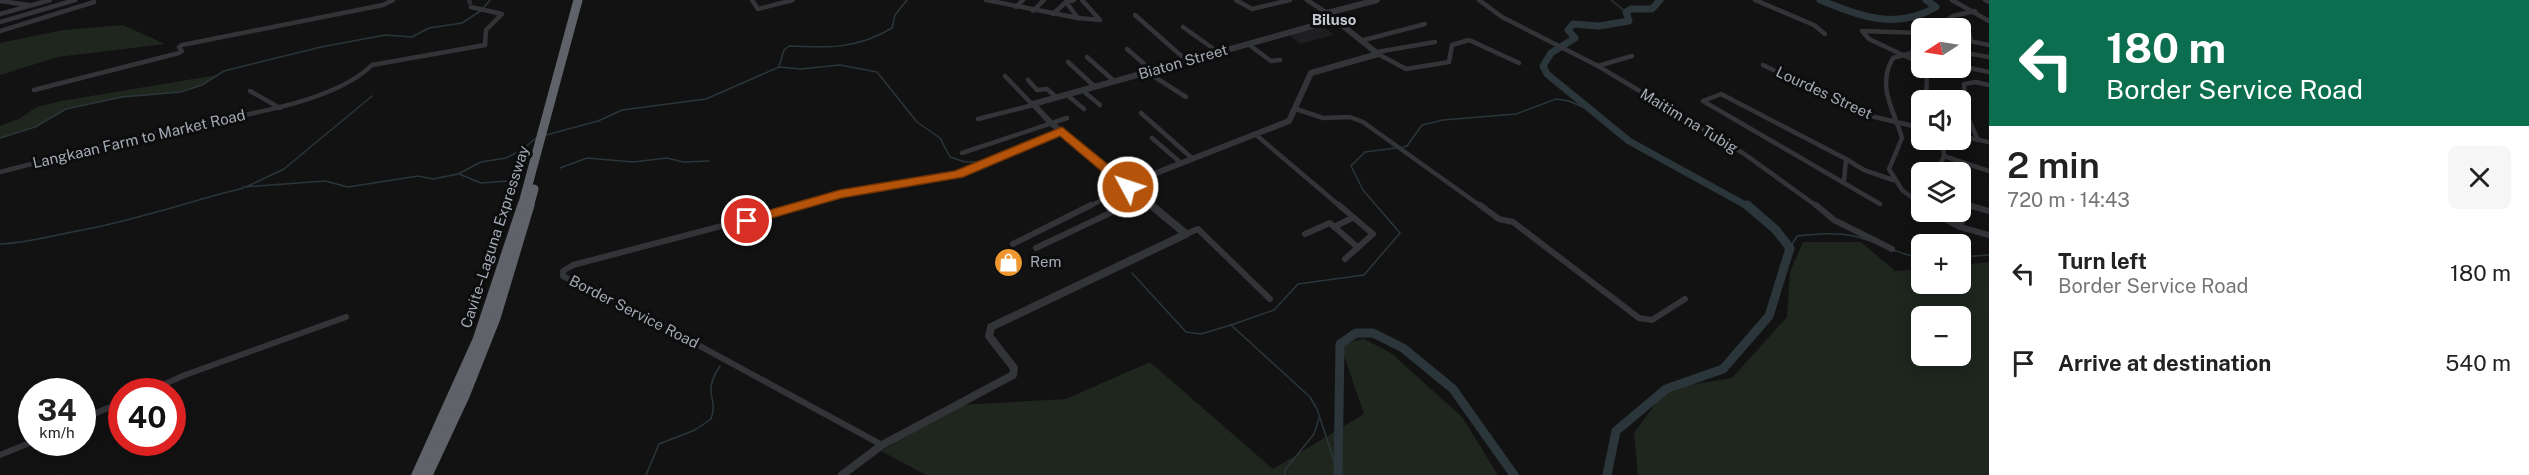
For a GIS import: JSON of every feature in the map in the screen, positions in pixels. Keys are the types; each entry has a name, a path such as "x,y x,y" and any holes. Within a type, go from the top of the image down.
{"highway":[{"name":"Cavite–Laguna Expressway","path":"571,40 578,0"},
{"name":"Cavite–Laguna Expressway","path":"427,475 464,396 495,318 584,0"},
{"name":"Cavite–Laguna Expressway","path":"417,475 455,395 485,321 545,136"}],"street":[{"path":"0,14 50,0"},
{"path":"0,22 75,0"},
{"path":"34,90 177,54 182,52 179,47 182,45 383,5 393,0"},
{"path":"752,0 758,9 793,0"},
{"path":"986,0 999,1 1053,15 1100,20 1082,0"},
{"path":"1016,7 1023,0"},
{"path":"1033,11 1044,0"},
{"path":"1053,15 1066,2 1074,0"},
{"path":"1236,0 1252,9 1290,0"},
{"path":"1307,0 1364,40 1378,53 1406,69 1449,62 1451,46 1468,40 1519,63"},
{"path":"1327,13 1377,0"},
{"name":"Maitim na Tubig","path":"1479,0 1502,17 1598,66 1743,153 1777,179 1804,195 1834,220 1892,249"},
{"path":"1755,0 1809,23 1825,34"},
{"path":"1952,0 1989,21"},
{"path":"0,1 34,5"},
{"path":"0,31 94,1 101,1"},
{"path":"1066,2 1078,18"},
{"name":"Langkaan Farm to Market Road","path":"0,172 168,130 280,108 360,77 371,65 485,45 486,30 502,14 471,8"},
{"path":"1950,18 1956,14 1975,11"},
{"path":"1135,15 1186,60"},
{"name":"Biaton Street","path":"1032,105 1334,20"},
{"path":"1364,40 1425,24"},
{"path":"1183,27 1218,52"},
{"path":"1911,32 1863,28 1864,35 1911,59"},
{"path":"1971,41 1989,45"},
{"path":"1013,244 1128,185 1289,121 1311,73 1378,53 1435,42"},
{"path":"1248,44 1271,61 1280,60"},
{"path":"1127,49 1149,71 1186,97"},
{"path":"1893,180 1890,164 1902,138 1886,97 1885,77 1889,63 1900,54 1911,52"},
{"path":"1971,54 1989,57"},
{"path":"1598,66 1632,56"},
{"path":"1087,57 1114,81"},
{"path":"1068,62 1094,86"},
{"name":"Lourdes Street","path":"1763,65 1866,115 1911,126"},
{"path":"1971,68 1989,72"},
{"path":"1005,76 1051,123 1186,234"},
{"path":"1028,80 1037,90 1047,89 1056,97"},
{"path":"1978,140 1965,117 1962,100 1964,84 1976,82 1989,85"},
{"path":"1082,90 1100,105"},
{"path":"250,91 280,108"},
{"path":"1066,94 1084,110"},
{"path":"1880,204 1703,101 1720,94 1864,170 1893,180 1911,196"},
{"path":"978,119 1032,105"},
{"path":"1296,109 1323,118 1350,117 1363,122 1499,219 1513,222 1640,318 1652,320 1685,299"},
{"path":"1141,113 1193,159"},
{"path":"962,153 1067,118"},
{"name":"Border Service Road","path":"882,445 595,289 585,288 563,276 563,271 573,265 766,216 840,194 958,175 1062,131"},
{"path":"1255,134 1317,185 1372,236 1345,259"},
{"path":"1152,138 1181,164"},
{"path":"1971,138 1989,142"},
{"path":"1941,162 1944,150"},
{"path":"1944,156 1989,171"},
{"path":"1844,181 1846,159"},
{"path":"1036,248 1142,198"},
{"path":"1971,207 1989,211"},
{"path":"1334,227 1352,218"},
{"path":"1951,222 1989,235"},
{"path":"1960,227 1962,222"},
{"path":"1305,234 1330,223 1356,245"},
{"path":"842,475 882,445 1013,375 1014,368 989,336 991,327 1198,229 1270,299"},
{"path":"178,378 346,317"},
{"path":"0,455 18,448"}],"shaded area":[{"path":"123,25 165,44 58,57 0,75 0,43 63,30"},
{"path":"1321,25 1334,35 1300,44 1287,34"},
{"path":"217,75 202,85 181,92 122,97 66,109 35,127 0,138 0,126 19,119 37,107"},
{"path":"1803,242 1861,242 1895,271 1911,270 1911,294 1971,294 1971,264 1989,262 1989,475 1638,475 1634,433 1666,389 1732,378 1787,317 1790,272"},
{"path":"1364,339 1391,353 1462,417 1498,475 926,475 881,451 961,405 1066,399 1150,362 1273,469 1364,414 1340,344"}],"waterway":[{"path":"0,138 35,127 66,109 122,97 181,92 202,85 224,71 321,47 385,35 412,37 429,28 462,23 482,10 490,0"},
{"path":"779,66 784,50 789,46 842,46 879,35 892,28 895,15 907,0"},
{"path":"1611,0 1626,12"},
{"path":"1660,0 1652,9 1631,9 1626,12 1629,21 1599,26 1573,24 1568,30 1575,38 1551,53 1543,66 1547,74 1629,141 1749,207"},
{"path":"1820,0 1864,16 1892,20 1921,14 1936,7 1926,0"},
{"path":"546,135 598,121 622,110 706,99 779,67 801,69 840,65 877,72 917,122 940,138 950,157 965,162 980,162"},
{"path":"248,186 284,169 372,96"},
{"path":"1403,147 1407,146 1422,125 1443,120 1516,114 1556,99 1569,101 1594,112"},
{"path":"243,187 325,181 348,187 418,176 433,179 458,174 481,162 506,158 522,150 536,138"},
{"path":"1231,325 1274,310 1298,284 1364,275 1400,233 1363,190 1351,166 1365,152 1396,148"},
{"path":"560,168 587,158 633,162 667,158 683,162 709,161"},
{"path":"459,174 481,183 508,181 510,186"},
{"path":"0,244 29,241 98,227 243,188"},
{"path":"1607,475 1616,431 1666,389 1723,369 1769,316 1790,248 1776,230 1747,205"},
{"path":"1790,248 1797,236 1840,234 1854,236 1911,255"},
{"path":"1971,256 1989,255"},
{"path":"1132,273 1186,332 1201,334 1231,325"},
{"path":"1231,325 1310,397 1317,409 1338,473"},
{"path":"1338,475 1340,344 1356,333 1373,333 1403,348 1453,389 1514,475"},
{"path":"646,475 659,444 695,430 711,419 712,383 720,366"},
{"path":"1285,475 1285,470 1314,434 1319,418"}],"tunnel":[{"path":"469,0 471,7"}],"place":[{"name":"Rem","path":"1009,262"}],"district":[{"name":"Biluso","path":"1334,20"}],"route":[{"path":"747,221 840,194 958,175 991,159 1062,131 1123,183 1128,184 1128,187"}]}
